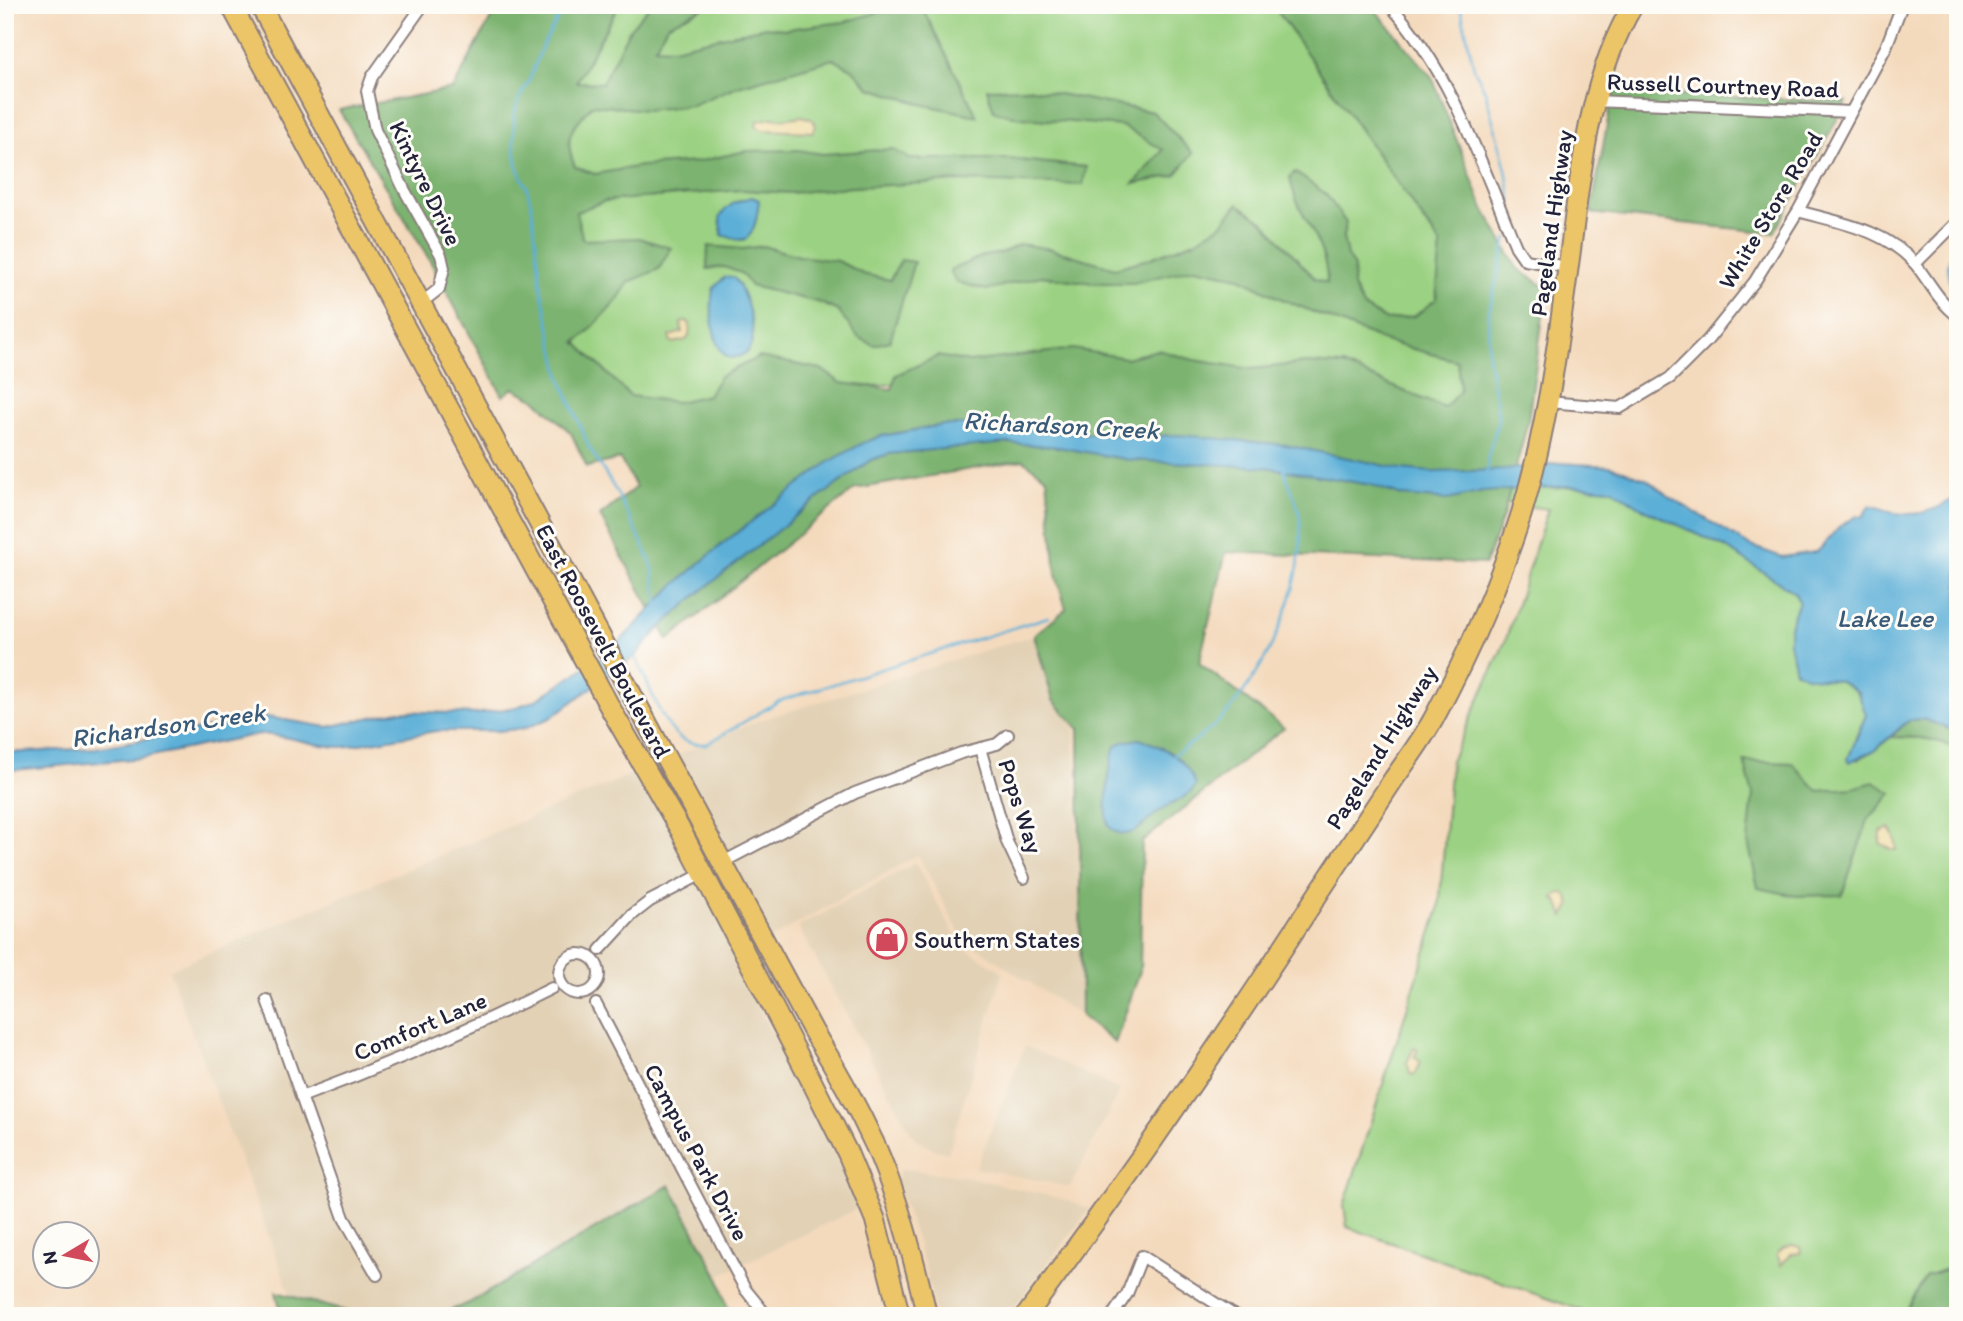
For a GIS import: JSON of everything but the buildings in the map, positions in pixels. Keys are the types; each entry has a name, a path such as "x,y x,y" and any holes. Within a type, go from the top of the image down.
{"highway":[{"name":"East Roosevelt Boulevard","path":"231,5 612,711 681,831 812,1082 875,1219 900,1316"},
{"name":"East Roosevelt Boulevard","path":"260,5 632,696 846,1086 882,1165 925,1308"},
{"name":"Pageland Highway","path":"1026,1316 1179,1104 1432,721 1491,596 1520,515 1542,433 1594,100 1609,56 1633,5"},
{"path":"312,156 325,163 402,297 413,303 421,303"},
{"path":"401,320 410,318 422,327 490,447 508,465"},
{"path":"638,755 664,790 706,860 714,864 723,862"},
{"path":"702,874 720,882 763,956 796,998"},
{"path":"812,1082 837,1108 867,1164 882,1165"},
{"path":"856,1173 875,1182 913,1290 925,1308"}],"street":[{"name":"Kintyre Drive","path":"421,303 439,289 444,268 441,255 375,130 367,91 372,77 423,5"},
{"path":"1390,5 1426,50 1453,95 1516,247 1525,260 1568,267"},
{"name":"White Store Road","path":"1548,402 1620,408 1670,378 1734,311 1798,211 1886,47 1902,5"},
{"name":"Russell Courtney Road","path":"1594,100 1851,112"},
{"path":"1798,211 1878,234 1898,247 1915,264 1947,308 1958,316"},
{"path":"1915,264 1958,221"},
{"path":"723,862 855,793 997,744 1009,735"},
{"name":"Pops Way","path":"980,748 1007,842 1024,878"},
{"path":"582,994 594,987 599,975 596,963 600,950 632,915 650,901 702,874"},
{"path":"552,988 562,963 567,958 600,950"},
{"path":"585,955 596,963"},
{"path":"559,973 564,988"},
{"name":"Campus Park Drive","path":"594,987 596,1004 745,1289 767,1316"},
{"name":"Comfort Lane","path":"301,1097 383,1067 453,1037 552,988 564,988 582,994"},
{"name":"Campus Park Drive","path":"582,994 596,1004"},
{"path":"267,1000 344,1217 377,1275"},
{"path":"1112,1316 1127,1294 1142,1256 1235,1316"}],"shaded area":[{"path":"1034,635 1053,700 1074,727 1081,1016 962,938 918,855 733,960 861,1207 718,1276 670,1185 469,1303 436,1316 363,1316 291,1296 169,970 758,721"},
{"path":"915,863 961,946 1003,972 948,1153 933,1149 914,1138 799,928"},
{"path":"1025,1046 1120,1090 1070,1187 976,1168"},
{"path":"905,1169 967,1177 1067,1200 1090,1209 1007,1316 936,1316 925,1266 897,1183 900,1171"}],"green space":[{"path":"498,5 619,5 576,82 602,83 629,30 650,5 709,5 667,25 655,47 673,48 764,27 786,29 844,22 904,5 921,5 977,116 925,105 870,88 852,69 833,59 735,87 692,105 646,110 592,105 574,127 569,147 575,167 595,174 641,166 696,162 746,151 798,150 823,154 893,149 910,159 1010,159 1086,167 1083,185 961,181 791,193 742,190 605,201 576,212 583,240 639,238 671,248 659,269 629,282 616,302 576,342 630,396 677,402 708,395 720,376 759,357 821,369 841,383 892,389 896,375 938,356 969,362 1073,349 1126,358 1158,350 1194,360 1252,369 1306,363 1343,365 1444,408 1460,391 1457,361 1384,341 1277,297 1239,277 1195,268 1133,283 1093,283 1041,276 986,290 956,282 950,270 983,256 1002,253 1020,244 1051,249 1115,268 1195,241 1221,225 1238,204 1264,222 1315,279 1327,283 1322,254 1293,191 1290,177 1295,172 1326,194 1346,223 1343,237 1347,256 1354,267 1353,286 1363,307 1387,320 1415,316 1436,299 1441,245 1273,5 1371,5 1432,77 1483,207 1517,268 1547,288 1528,421 1504,514 1485,564 1226,552 1199,663 1284,728 1142,842 1140,971 1115,1043 1081,1016 1079,729 1053,700 1034,635 1066,609 1056,574 1047,478 1023,460 855,489 668,640 600,516 636,487 620,459 587,467 571,433 536,400 513,388 503,396 429,259 339,110 453,89"},
{"path":"619,5 1273,5 1454,264 1504,470 1554,488 1570,486 1613,489 1642,508 1725,547 1795,593 1799,602 1789,639 1796,662 1794,669 1829,677 1849,686 1857,693 1866,715 1855,739 1858,760 1891,737 1934,740 1958,751 1958,1265 1926,1276 1903,1316 1597,1316 1347,1227 1344,1206 1439,909 1451,761 1505,642 1548,509 1503,503 1034,368 617,415 580,355 552,126"},
{"path":"1028,88 1153,112 1193,153 1176,175 1134,184 1163,150 1122,126 1021,118 994,111 987,89"},
{"path":"1613,91 1847,102 1774,233 1591,213"},
{"path":"708,246 743,249 763,246 799,256 838,261 863,274 890,280 901,260 914,262 890,341 874,345 859,338 838,311 821,303 751,286 741,273 724,267 707,269"},
{"path":"1923,719 1958,732 1958,751 1934,740 1891,737 1909,720"},
{"path":"1744,761 1792,763 1818,791 1852,788 1874,782 1892,793 1868,820 1842,895 1796,896 1758,888 1748,842 1753,795"},
{"path":"670,1185 718,1276 730,1315 436,1316 469,1303"},
{"path":"1958,1265 1958,1316 1903,1316 1926,1276"},
{"path":"276,1292 363,1316 282,1316"}],"sand":[{"path":"802,116 814,121 816,126 813,132 762,130 756,126 757,121"},
{"path":"687,321 690,324 689,336 686,340 673,343 670,336 682,332 681,323"},
{"path":"1890,828 1897,850 1880,843 1881,832"},
{"path":"1561,893 1567,895 1571,904 1564,916 1557,900 1554,900"},
{"path":"1414,1048 1418,1050 1414,1057 1421,1062 1413,1075 1407,1062"},
{"path":"1792,1245 1800,1247 1801,1253 1791,1254 1781,1265 1777,1254"}],"water":[{"path":"752,197 759,200 756,221 749,236 740,240 722,235 720,217 726,209"},
{"path":"1958,247 1958,296 1949,278 1948,264"},
{"path":"725,277 733,277 742,291 749,311 752,333 752,342 747,351 741,356 730,358 715,337 712,317 713,289"},
{"name":"Lake Lee","path":"943,425 1140,437 1178,435 1246,441 1286,445 1401,469 1432,472 1504,470 1561,463 1610,466 1646,479 1670,497 1751,546 1782,557 1815,552 1840,526 1857,516 1863,516 1871,506 1900,514 1926,512 1958,495 1958,732 1923,719 1909,720 1875,750 1850,762 1848,759 1866,715 1858,692 1840,681 1806,676 1795,671 1789,637 1799,602 1795,593 1725,547 1642,508 1613,489 1570,486 1483,492 1447,500 1402,496 1371,485 1266,467 1129,460 1058,447 1008,443 889,454 871,460 699,593 660,628 635,656 550,718 526,728 500,731 436,731 343,747 259,734 142,758 5,771 5,753 96,748 267,717 328,727 399,711 476,714 516,707 536,700 614,648 672,587 726,541 829,462 881,436"},
{"path":"1139,739 1174,755 1187,768 1196,785 1185,797 1157,813 1138,829 1127,834 1120,833 1109,826 1107,816 1111,762 1115,747 1123,742"}],"waterway":[{"path":"566,5 542,46 529,81 519,98 514,115 514,143 518,169 532,208 542,293 561,379 589,447 616,491 652,565 658,603"},
{"path":"1460,5 1474,68 1485,91 1506,169 1511,200 1510,218"},
{"path":"1487,472 1488,457 1498,421 1488,356 1489,311 1507,238"},
{"path":"1952,304 1958,291"},
{"path":"1954,338 1958,363"},
{"path":"1174,755 1207,732 1241,695 1270,649 1291,598 1300,545 1300,519 1284,468"},
{"path":"633,654 659,710 672,730 686,741 707,744 779,701 1048,617"}],"place":[{"name":"Southern States","path":"887,939"}],"water label":[{"name":"Richardson Creek","path":"1061,425"},
{"name":"Richardson Creek","path":"168,725"}]}
